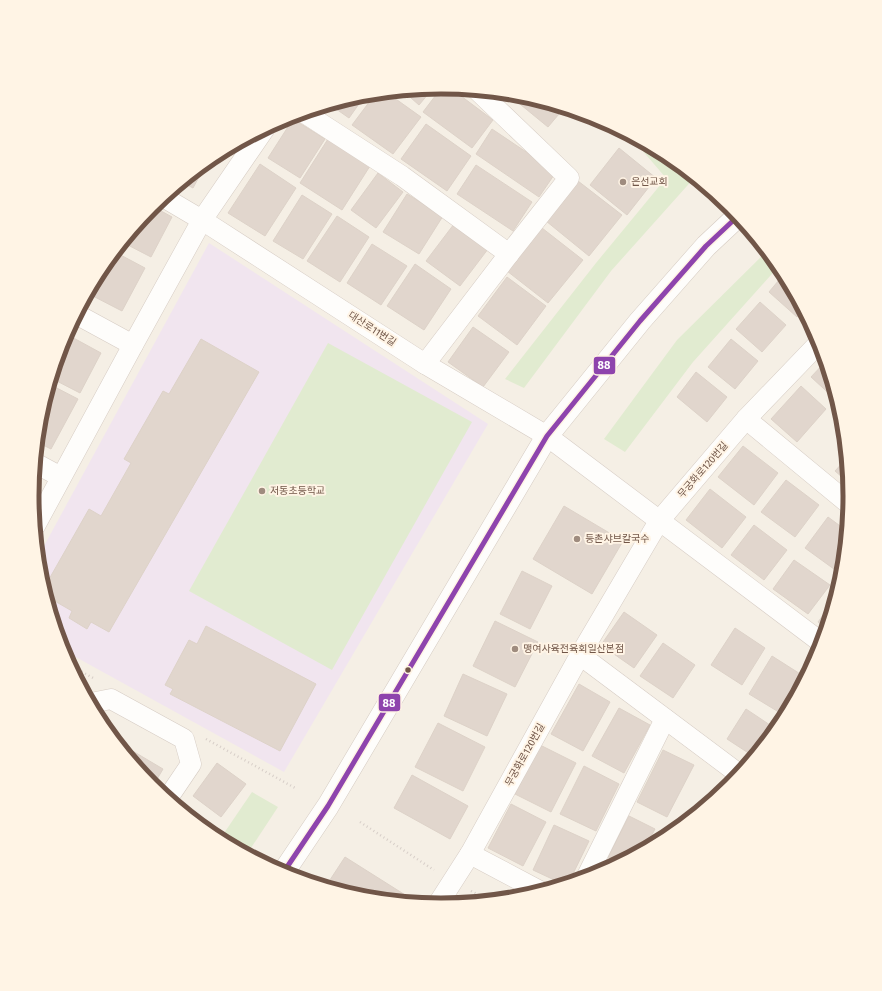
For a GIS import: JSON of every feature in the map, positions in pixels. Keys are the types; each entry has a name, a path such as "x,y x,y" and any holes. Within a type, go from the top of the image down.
{"main road":[{"path":"287,867 328,806 547,436 640,321 706,246 734,220"}],"street":[{"path":"425,364 569,178 483,96"},
{"path":"309,116 402,176 509,254"},
{"path":"40,517 202,220 259,137"},
{"name":"대산로11번길","path":"168,200 202,220 425,364 547,436"},
{"path":"81,317 133,345"},
{"name":"무궁화로120번길","path":"442,898 470,854 580,655 659,521 746,419 814,348"},
{"path":"746,419 843,499"},
{"path":"547,436 816,639"},
{"path":"40,466 61,477"},
{"path":"580,655 734,770"},
{"path":"97,702 111,699 184,739 191,764 171,793"},
{"path":"591,869 665,719"},
{"path":"470,854 532,887"}],"path":[{"path":"360,822 436,871"},
{"path":"469,890 480,896"}],"shaded area":[{"name":"저동초등학교","path":"209,243 488,424 284,772 73,655 60,625 42,549"}],"green space":[{"path":"637,144 664,161 691,181 611,271 524,388 505,379 596,263 666,178"},
{"path":"763,255 774,271 693,362 625,452 604,439 677,340"},
{"path":"328,343 472,422 332,670 189,591"},
{"path":"252,792 278,807 250,849 224,834"}],"building":[{"path":"428,94 419,105 408,95"},
{"path":"437,94 458,94 493,120 472,148 423,112"},
{"path":"389,97 392,97 421,117 393,154 352,125 371,100"},
{"path":"516,100 561,112 548,127"},
{"path":"361,102 349,118 334,108"},
{"path":"296,121 325,139 300,178 268,158 291,123"},
{"path":"426,124 471,156 447,191 401,159"},
{"path":"492,129 556,172 539,197 476,154"},
{"path":"328,139 370,166 342,210 300,183"},
{"name":"은선교회","path":"619,148 656,178 627,215 590,185"},
{"path":"260,164 296,188 265,236 228,213"},
{"path":"476,165 532,202 513,231 457,194"},
{"path":"378,173 403,192 376,228 351,210"},
{"path":"201,174 193,188 187,185"},
{"path":"578,181 622,215 589,256 546,221"},
{"path":"407,194 443,216 419,254 383,232"},
{"path":"302,195 332,214 303,259 273,241"},
{"path":"159,210 172,217 151,257 127,245"},
{"path":"337,216 369,237 340,282 307,261"},
{"path":"454,224 488,249 460,286 426,261"},
{"path":"542,228 583,260 548,303 507,271"},
{"path":"372,244 407,266 381,305 347,283"},
{"path":"120,254 145,268 122,311 92,296"},
{"path":"415,264 451,289 424,330 387,306"},
{"path":"507,277 546,306 517,345 478,316"},
{"path":"780,279 800,314 797,317 769,292"},
{"path":"760,302 786,325 762,352 736,329"},
{"path":"473,327 509,352 483,387 448,362"},
{"path":"72,337 101,353 80,393 56,381 60,366"},
{"path":"201,339 259,372 109,632 91,622 87,629 69,618 72,611 53,600 48,580 89,509 101,516 131,463 124,459 163,391 169,394"},
{"path":"731,339 758,361 735,389 708,367"},
{"path":"822,365 830,394 811,377"},
{"path":"696,372 727,397 707,422 677,397"},
{"path":"801,386 826,409 797,442 771,419"},
{"path":"54,387 78,399 51,449 42,444"},
{"path":"743,446 778,473 754,505 718,477"},
{"path":"842,464 842,477 835,471"},
{"path":"786,480 819,505 795,537 761,512"},
{"path":"710,489 746,517 722,548 686,520"},
{"path":"564,506 623,541 592,594 533,559"},
{"path":"828,517 842,527 840,548 836,570 805,548"},
{"path":"754,525 787,550 764,580 731,555"},
{"path":"794,560 830,585 808,614 773,589"},
{"path":"522,571 552,586 530,629 500,614"},
{"path":"826,611 822,625 818,622"},
{"path":"624,612 657,635 634,668 601,645"},
{"path":"495,621 538,642 515,687 473,666"},
{"path":"206,626 316,684 280,751 170,694 173,689 165,685 189,640 197,644"},
{"path":"735,628 765,648 742,685 711,665"},
{"path":"663,643 695,665 673,698 640,676"},
{"path":"772,656 801,675 779,712 749,694"},
{"path":"463,674 507,694 487,736 444,716"},
{"path":"579,684 610,702 583,751 551,734"},
{"path":"619,708 650,725 624,773 592,756"},
{"path":"746,709 770,725 749,753 727,739"},
{"path":"438,723 485,747 463,791 415,767"},
{"path":"540,745 576,763 551,812 515,794"},
{"path":"663,750 694,765 667,817 637,802"},
{"path":"131,751 163,769 157,780 139,761"},
{"path":"217,763 246,784 221,817 193,796"},
{"path":"584,766 619,784 596,831 560,814"},
{"path":"412,775 468,806 450,839 394,808"},
{"path":"511,804 546,822 523,866 488,848"},
{"path":"629,816 655,829 650,839 642,844 612,859 608,857"},
{"path":"554,825 589,841 572,875 556,881 533,870"},
{"path":"345,857 407,896 363,890 329,881"}],"transit line":[{"name":"88","path":"287,867 328,806 547,436 640,321 706,246 734,220"}],"place":[{"name":"은선교회","path":"623,182"},
{"name":"저동초등학교","path":"262,491"},
{"name":"등촌샤브칼국수","path":"577,539"},
{"name":"맹여사육전육회일산본점","path":"515,649"}]}
